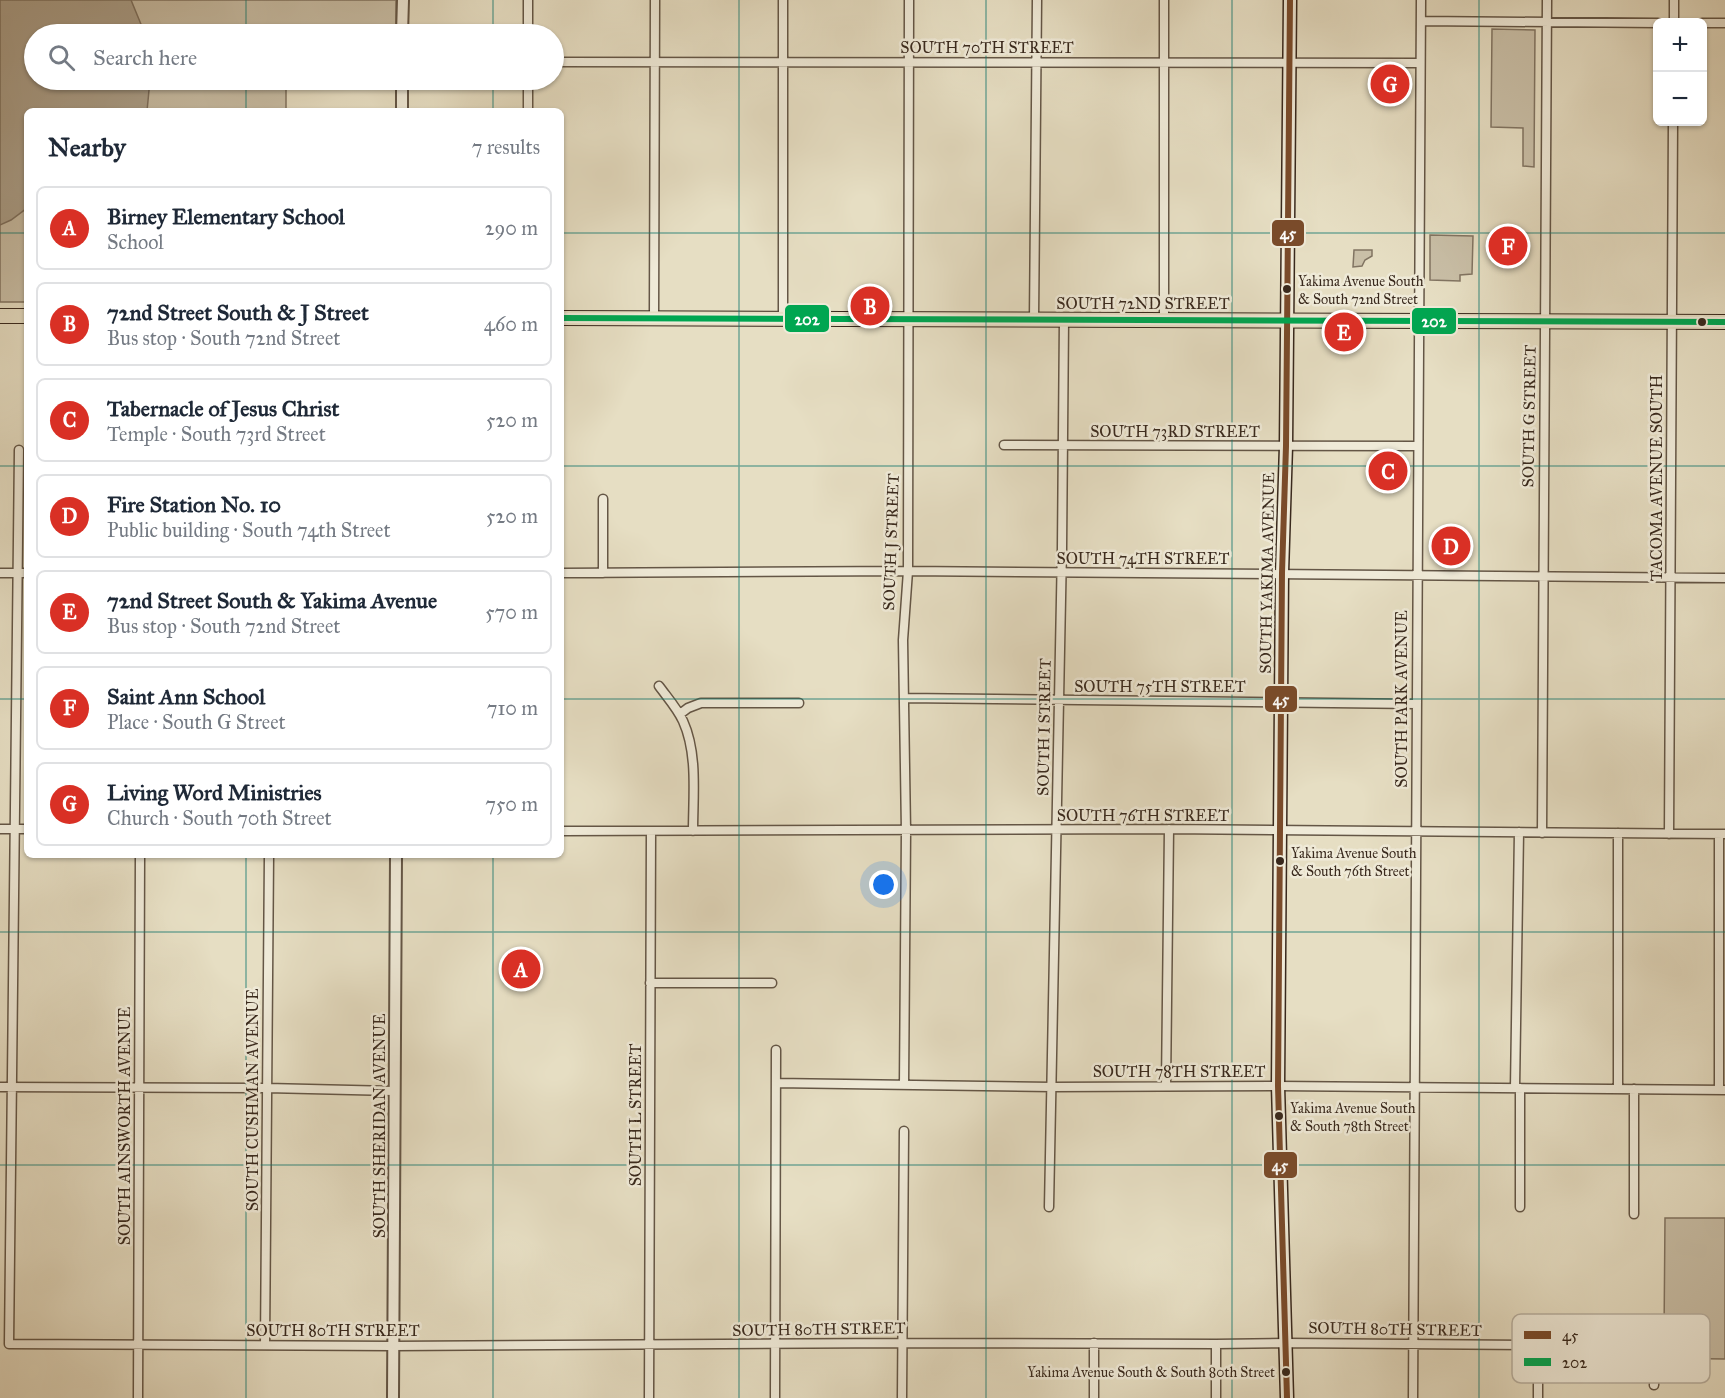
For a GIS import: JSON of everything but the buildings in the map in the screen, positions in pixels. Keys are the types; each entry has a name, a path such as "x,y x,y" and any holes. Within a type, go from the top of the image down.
{"main road":[{"name":"SOUTH YAKIMA AVENUE","path":"1287,1398 1278,1086 1290,0"},
{"path":"0,316 24,316"},
{"name":"SOUTH 72ND STREET","path":"564,318 1725,321"}],"street":[{"path":"402,24 403,0"},
{"path":"528,0 528,24"},
{"path":"654,318 655,0"},
{"path":"783,0 783,318"},
{"name":"SOUTH J STREET","path":"904,1084 906,831 903,640 908,571 909,0"},
{"path":"1034,319 1037,0"},
{"path":"1164,0 1164,320"},
{"name":"SOUTH PARK AVENUE","path":"1413,1398 1421,0"},
{"name":"SOUTH G STREET","path":"1542,833 1547,0"},
{"path":"1674,0 1674,18"},
{"path":"1421,21 1653,23"},
{"path":"1707,23 1725,23"},
{"name":"SOUTH 70TH STREET","path":"564,62 1420,63"},
{"path":"402,90 402,108"},
{"path":"528,90 528,108"},
{"name":"TACOMA AVENUE SOUTH","path":"1669,834 1673,126"},
{"name":"SOUTH I STREET","path":"1049,1207 1058,830 1064,319"},
{"name":"SOUTH 73RD STREET","path":"1004,445 1418,446"},
{"path":"12,1087 19,450"},
{"path":"603,499 603,573"},
{"name":"SOUTH 74TH STREET","path":"564,573 908,571 1725,578"},
{"path":"0,573 24,573"},
{"path":"659,686 680,714 688,735 691,749 693,831"},
{"name":"SOUTH 75TH STREET","path":"904,698 1416,704"},
{"path":"680,714 691,706 701,704 799,704"},
{"path":"0,829 24,829"},
{"path":"1166,1086 1169,829"},
{"name":"SOUTH 76TH STREET","path":"564,831 1169,829 1722,834"},
{"name":"SOUTH L STREET","path":"649,1398 651,831"},
{"path":"1519,832 1517,1088 1520,1207"},
{"path":"1618,833 1618,1089"},
{"path":"1722,834 1722,1090"},
{"name":"SOUTH AINSWORTH AVENUE","path":"138,1398 140,858"},
{"name":"SOUTH CUSHMAN AVENUE","path":"265,1345 268,858"},
{"name":"SOUTH SHERIDAN AVENUE","path":"393,1398 396,858"},
{"path":"650,983 772,983"},
{"path":"775,1398 776,1050"},
{"name":"SOUTH 78TH STREET","path":"776,1083 1052,1087 1278,1086 1722,1090"},
{"path":"0,1087 393,1091"},
{"name":"SOUTH 80TH STREET","path":"12,1087 9,1344 393,1346 776,1345 902,1342 1512,1345"},
{"path":"1634,1089 1634,1214"},
{"path":"902,1398 904,1131"},
{"path":"1094,1343 1094,1398"},
{"path":"1216,1344 1216,1398"}],"shaded area":[{"path":"0,0 396,0 396,24 24,24 24,90 286,90 286,108 24,108 24,302 0,302"},
{"path":"0,0 131,0 141,24 24,24 24,90 149,90 147,108 24,108 24,210 0,225"},
{"path":"1492,29 1535,30 1534,167 1523,166 1523,128 1491,127"},
{"path":"1430,235 1473,236 1472,274 1460,275 1460,281 1430,280"},
{"path":"1354,250 1372,250 1372,256 1365,260 1362,266 1353,267"},
{"path":"1665,1218 1725,1218 1725,1359 1710,1359 1710,1314 1664,1314"}],"transit line":[{"name":"45","path":"1287,1398 1278,1086 1290,0"},
{"name":"202","path":"564,318 1725,322"}],"place":[{"name":"Living Word Ministries","path":"1390,84"},
{"name":"Saint Ann School","path":"1508,246"},
{"name":"Yakima Avenue South & South 72nd Street","path":"1287,289"},
{"name":"72nd Street South & J Street","path":"870,306"},
{"name":"72nd Street South & Yakima Avenue","path":"1344,332"},
{"name":"Tabernacle of Jesus Christ","path":"1388,471"},
{"name":"Fire Station No. 10","path":"1451,546"},
{"name":"Yakima Avenue South & South 76th Street","path":"1280,861"},
{"name":"Birney Elementary School","path":"521,969"},
{"name":"Yakima Avenue South & South 78th Street","path":"1279,1116"},
{"name":"Yakima Avenue South & South 80th Street","path":"1286,1372"}]}
